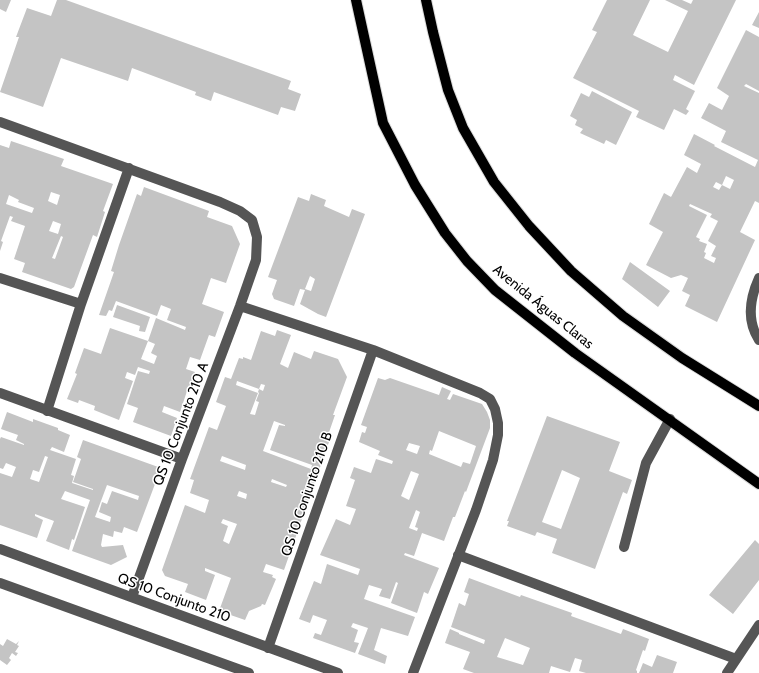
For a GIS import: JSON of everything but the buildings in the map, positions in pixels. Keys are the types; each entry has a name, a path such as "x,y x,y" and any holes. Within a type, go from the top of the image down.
{"main road":[{"name":"Avenida Águas Claras","path":"356,0 383,123 415,185 444,233 467,261 495,290 575,353 759,484"},
{"path":"426,0 448,90 463,128 494,182 529,226 571,271 622,316 682,358 759,406"}],"street":[{"name":"QS 10 Conjunto 210 A","path":"0,122 220,202 240,211 252,220 257,237 256,260 132,597"},
{"path":"47,411 81,304 129,168"},
{"path":"0,278 81,304"},
{"path":"759,278 750,301 750,315 759,340"},
{"path":"240,306 373,350 480,393 490,399 495,409 498,424 498,435 492,460 476,510 413,673"},
{"name":"QS 10 Conjunto 210 B","path":"268,648 373,350"},
{"path":"0,393 182,460"},
{"path":"624,547 646,463 670,420"},
{"name":"QS 10 Conjunto 210","path":"0,549 338,673"},
{"path":"458,555 736,659"},
{"path":"0,584 249,673"},
{"path":"727,673 759,625"}]}
